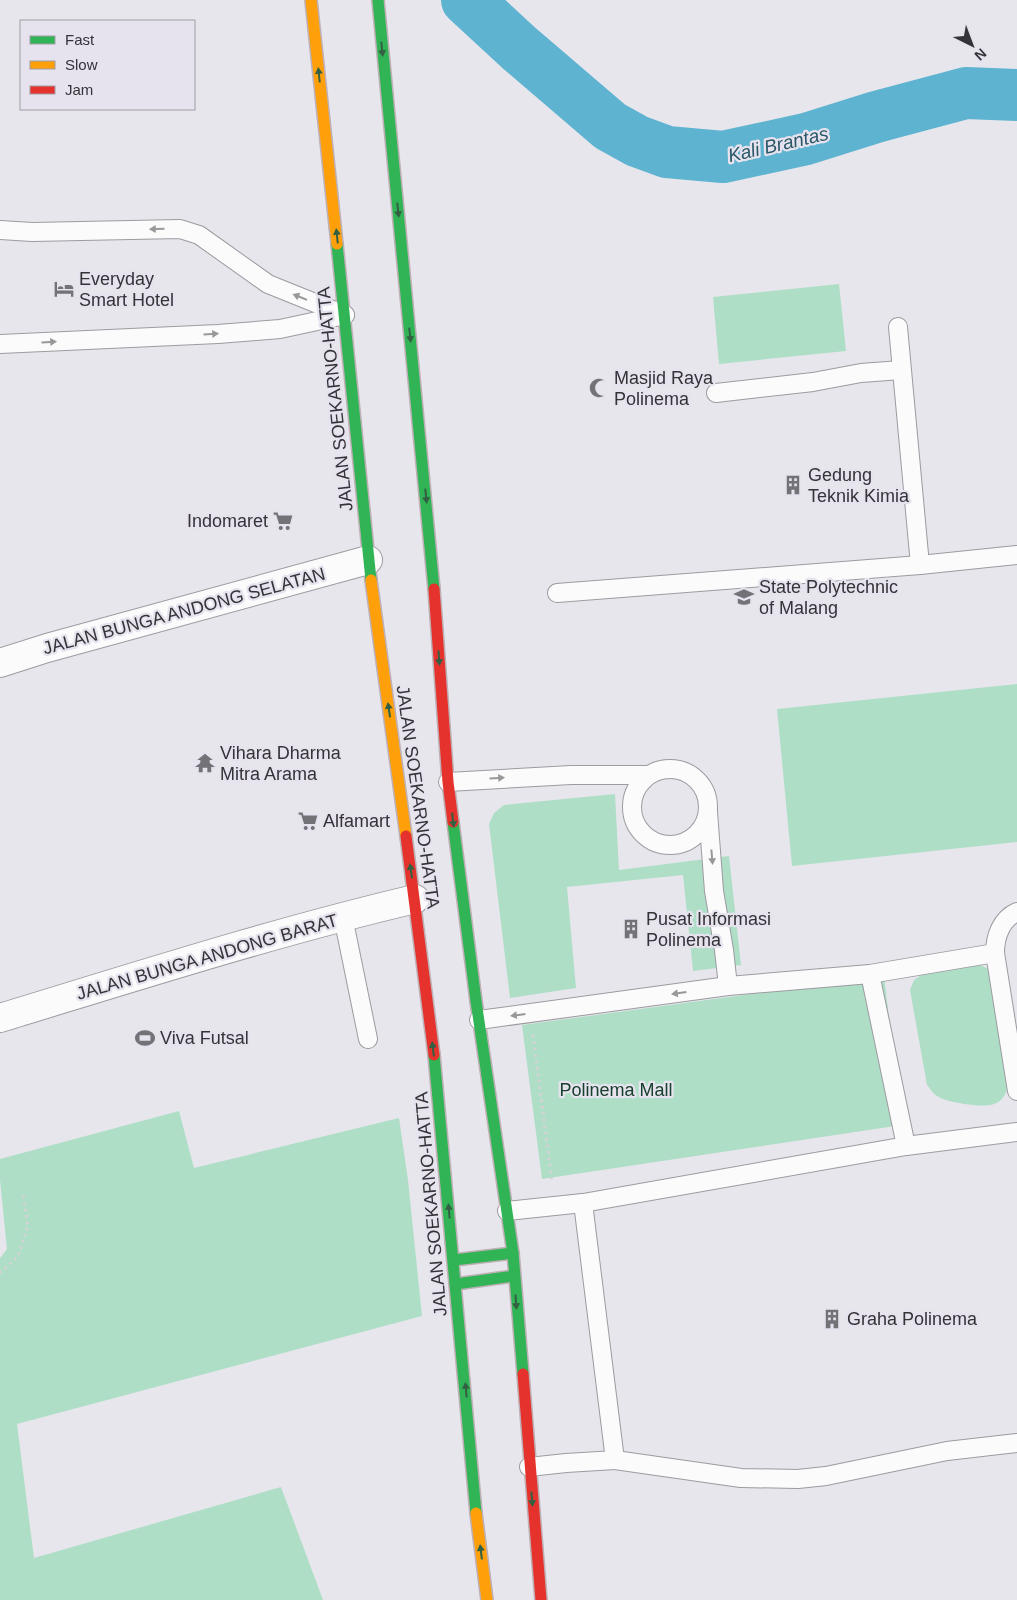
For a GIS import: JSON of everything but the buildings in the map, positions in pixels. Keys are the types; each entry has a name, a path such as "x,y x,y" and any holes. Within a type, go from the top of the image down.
{"main road":[{"name":"JALAN SOEKARNO-HATTA","path":"312,0 368,560 415,899 439,1098 477,1525 487,1600"},
{"name":"JALAN SOEKARNO-HATTA","path":"378,0 431,554 448,782 512,1253 540,1600"},
{"path":"454,1260 512,1253"},
{"path":"456,1284 514,1276"}],"street":[{"name":"JALAN BUNGA ANDONG SELATAN","path":"0,663 47,648 368,560"},
{"name":"JALAN BUNGA ANDONG BARAT","path":"0,1018 212,954 415,899"}],"lane":[{"path":"0,230 32,232 180,228 199,235 268,284 345,315"},
{"path":"0,344 218,334 280,329 345,315"},
{"path":"898,327 920,565"},
{"path":"716,393 813,382 861,372 901,370"},
{"path":"557,593 920,565 1017,555"},
{"path":"708,809 705,821 699,831 690,839 678,844 664,845 652,841 642,833 635,822 632,809 633,796 639,785 648,776 659,770 683,771 694,776 702,786 707,797 708,809 714,891 728,986"},
{"path":"448,782 571,775 648,776"},
{"path":"1017,912 1002,926 995,939 995,953 1017,1091"},
{"path":"343,917 368,1039"},
{"path":"479,1020 728,986 870,974 995,953"},
{"path":"870,974 906,1146"},
{"path":"507,1211 583,1203 906,1146 1017,1132"},
{"path":"583,1203 615,1460"},
{"path":"529,1467 615,1460 741,1478 798,1479 826,1476 947,1452 1017,1442"}],"path":[{"path":"530,1014 554,1205"},
{"path":"0,1273 18,1256 28,1226 23,1194"}],"green space":[{"path":"839,284 846,351 719,364 713,297"},
{"path":"1017,684 1017,842 792,866 777,709"},
{"path":"615,794 619,870 729,856 741,965 693,971 683,875 567,887 576,988 510,998 489,824 494,813 504,805"},
{"path":"981,965 993,972 1009,1078 1004,1096 1000,1101 995,1104 981,1106 943,1099 936,1095 927,1085 910,990 914,980 926,972"},
{"name":"Polinema Mall","path":"884,976 902,1125 542,1179 522,1025"},
{"path":"179,1111 194,1168 399,1118 408,1180 422,1316 17,1424 34,1558 281,1487 323,1600 0,1600 0,1258 7,1249 0,1180 0,1159"}],"waterway":[{"name":"Kali Brantas","path":"467,0 519,48 610,126 637,141 667,152 723,157 806,139 876,117 966,93 1017,95"}],"traffic: fast":[{"path":"378,0 434,589"},
{"path":"337,244 371,580"},
{"path":"453,822 476,1001 513,1253 523,1374"},
{"path":"434,1055 476,1513"},
{"path":"454,1260 513,1253"},
{"path":"456,1284 514,1276"}],"traffic: slow":[{"path":"311,0 337,244"},
{"path":"371,580 406,836"},
{"path":"476,1513 487,1600"}],"traffic: jam":[{"path":"434,589 448,782 453,822"},
{"path":"406,836 434,1055"},
{"path":"523,1374 541,1600"}],"place":[{"name":"Everyday Smart Hotel","path":"64,289"},
{"name":"Masjid Raya Polinema","path":"599,388"},
{"name":"Gedung Teknik Kimia","path":"793,485"},
{"name":"Indomaret","path":"283,521"},
{"name":"State Polytechnic of Malang","path":"744,597"},
{"name":"Vihara Dharma Mitra Arama","path":"205,763"},
{"name":"Alfamart","path":"308,821"},
{"name":"Pusat Informasi Polinema","path":"631,929"},
{"name":"Viva Futsal","path":"145,1038"},
{"name":"Graha Polinema","path":"832,1319"}]}
